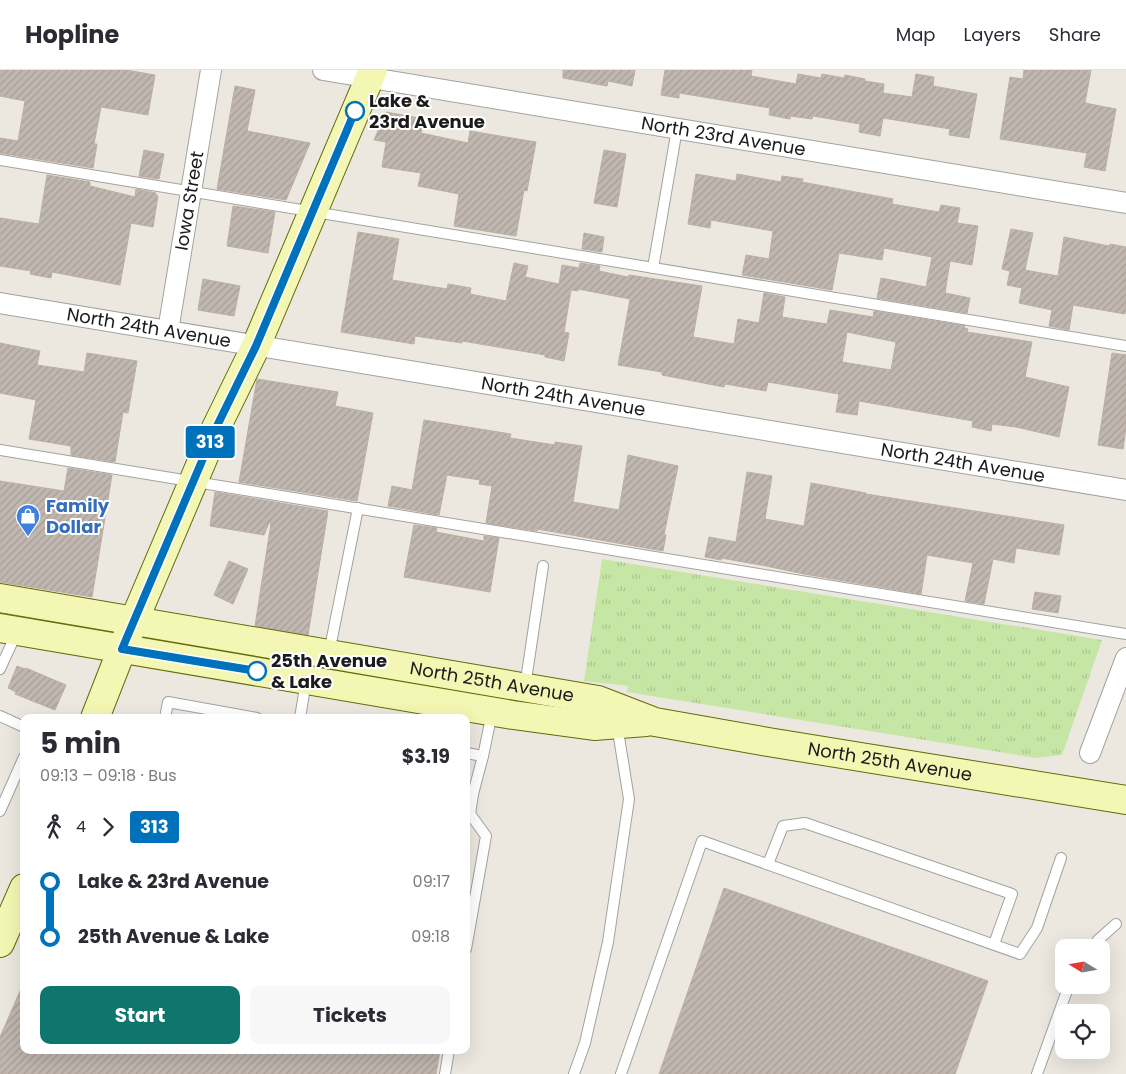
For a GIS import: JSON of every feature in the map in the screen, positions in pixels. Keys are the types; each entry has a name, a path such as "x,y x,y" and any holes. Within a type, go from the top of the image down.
{"main road":[{"path":"97,714 134,620 216,428 256,346 371,74"},
{"name":"North 25th Avenue","path":"0,598 598,700 655,722 1126,800"},
{"name":"North 25th Avenue","path":"8,630 492,711 594,726 655,722"},
{"path":"0,942 20,897"}],"street":[{"name":"Iowa Street","path":"168,330 211,70"},
{"name":"North 23rd Avenue","path":"323,70 371,74 678,129 1126,203"},
{"name":"North 24th Avenue","path":"0,303 1126,490"},
{"path":"1090,753 1126,658"}],"lane":[{"path":"653,268 678,129"},
{"path":"0,160 1126,346"},
{"path":"0,450 1126,634"},
{"path":"329,654 358,508"},
{"path":"525,688 542,566"},
{"path":"0,670 8,630"},
{"path":"301,714 307,680"},
{"path":"166,714 168,702 235,714"},
{"path":"470,926 486,836 470,814 470,793 484,756 492,711"},
{"path":"0,716 20,725"},
{"path":"574,1074 585,1043 608,942 629,799 617,724"},
{"path":"470,754 484,756"},
{"path":"0,811 20,767"},
{"path":"768,864 783,826 805,823 1012,894 994,944"},
{"path":"621,1074 702,841 1020,954 1037,928 1061,858"},
{"path":"1099,939 1116,924"},
{"path":"1038,1074 1066,994"},
{"path":"445,1074 448,1054"}],"green space":[{"path":"602,559 1102,640 1062,755 1036,758 627,692 628,686 584,681"}],"building":[{"path":"0,70 126,70 155,75 148,115 101,107 94,144 97,144 93,168 0,153 0,138 18,141 25,101 0,96"},
{"path":"563,70 635,70 632,86 608,81 607,86 563,78"},
{"path":"665,70 752,70 751,76 796,84 798,74 821,78 822,74 844,78 845,75 884,84 883,93 912,97 916,74 934,77 933,86 977,94 969,138 949,135 950,129 883,118 880,136 859,132 860,124 813,116 812,119 790,116 790,119 769,115 770,108 679,93 679,98 661,95"},
{"path":"1024,70 1091,70 1085,103 1116,109 1105,171 1084,167 1087,153 1000,139 1010,77 1023,79"},
{"path":"235,86 255,90 247,131 310,143 286,200 217,189"},
{"path":"386,112 424,119 421,133 468,143 470,131 536,142 527,191 524,190 516,236 454,226 459,194 418,186 421,173 382,167 386,142 374,140"},
{"path":"144,150 164,154 159,179 139,176"},
{"path":"604,150 626,154 617,207 594,203"},
{"path":"696,174 736,181 737,174 781,182 782,176 803,179 802,182 893,199 892,204 939,212 941,205 960,208 957,223 978,226 972,265 950,261 945,293 970,298 967,313 877,298 881,278 926,287 932,257 884,248 882,260 839,253 832,290 742,275 746,255 769,259 773,231 711,220 710,228 688,224"},
{"path":"47,175 90,182 90,186 135,197 136,189 156,193 158,196 153,227 131,223 120,285 52,272 51,278 30,274 31,271 0,266 0,218 39,224"},
{"path":"233,206 275,212 268,253 227,246"},
{"path":"1011,229 1033,233 1025,270 1058,276 1064,237 1109,246 1110,244 1126,247 1125,314 1073,305 1069,330 1049,326 1052,310 1019,303 1022,288 1007,285 1010,271 1002,269"},
{"path":"358,232 399,239 392,280 447,289 448,284 471,288 470,294 506,301 514,263 528,266 525,277 559,284 562,265 579,268 580,263 600,266 599,271 628,277 629,275 702,286 693,337 734,344 738,319 759,323 764,293 785,297 782,317 827,324 830,310 873,317 874,311 965,326 964,328 968,329 967,332 1032,342 1025,377 1069,387 1059,437 1016,427 992,424 991,431 972,427 973,421 859,401 857,415 836,412 839,394 768,382 766,391 725,384 724,387 662,375 662,372 618,365 630,299 578,289 578,291 571,290 564,332 569,333 564,361 545,357 545,355 462,341 462,343 415,336 414,344 341,332","holes":["847,332 896,342 891,370 842,362"]},
{"path":"584,233 604,237 602,252 582,249"},
{"path":"203,279 240,286 234,316 198,310"},
{"path":"0,343 40,351 37,365 84,372 87,353 137,361 128,413 123,412 115,462 71,455 71,446 29,439 36,400 0,393"},
{"path":"1112,353 1126,355 1126,428 1123,449 1098,445"},
{"path":"257,379 338,392 335,406 373,413 357,501 239,482"},
{"path":"424,420 511,434 510,438 555,445 555,442 582,446 573,502 619,510 628,455 678,466 664,535 666,535 663,551 537,529 537,531 486,523 492,486 479,484 480,480 447,475 439,515 388,506 392,486 412,490"},
{"path":"68,468 112,475 92,597 0,582 0,481 64,491"},
{"path":"747,472 772,476 765,519 804,526 811,483 866,494 1064,525 1059,555 1016,548 1014,563 993,559 984,604 965,601 973,563 927,555 921,594 721,558 721,560 705,557 709,537 736,542"},
{"path":"215,492 328,511 308,635 255,626 271,523 269,523 264,535 210,526"},
{"path":"414,525 437,528 436,532 484,541 484,536 499,538 490,592 404,577"},
{"path":"229,561 248,569 233,604 214,595"},
{"path":"1035,592 1061,596 1058,613 1032,609"},
{"path":"17,666 66,685 55,710 15,694 16,692 8,688"},
{"path":"724,888 988,981 955,1074 659,1074"},
{"path":"20,991 20,1054 439,1054 436,1074 0,1074 0,1037"}],"bus line":[{"name":"313","path":"257,671 122,649 216,428 256,346 355,111"}],"place":[{"name":"Lake & 23rd Avenue","path":"355,111"},
{"name":"Family Dollar","path":"28,537"},
{"name":"25th Avenue & Lake","path":"257,671"}]}
